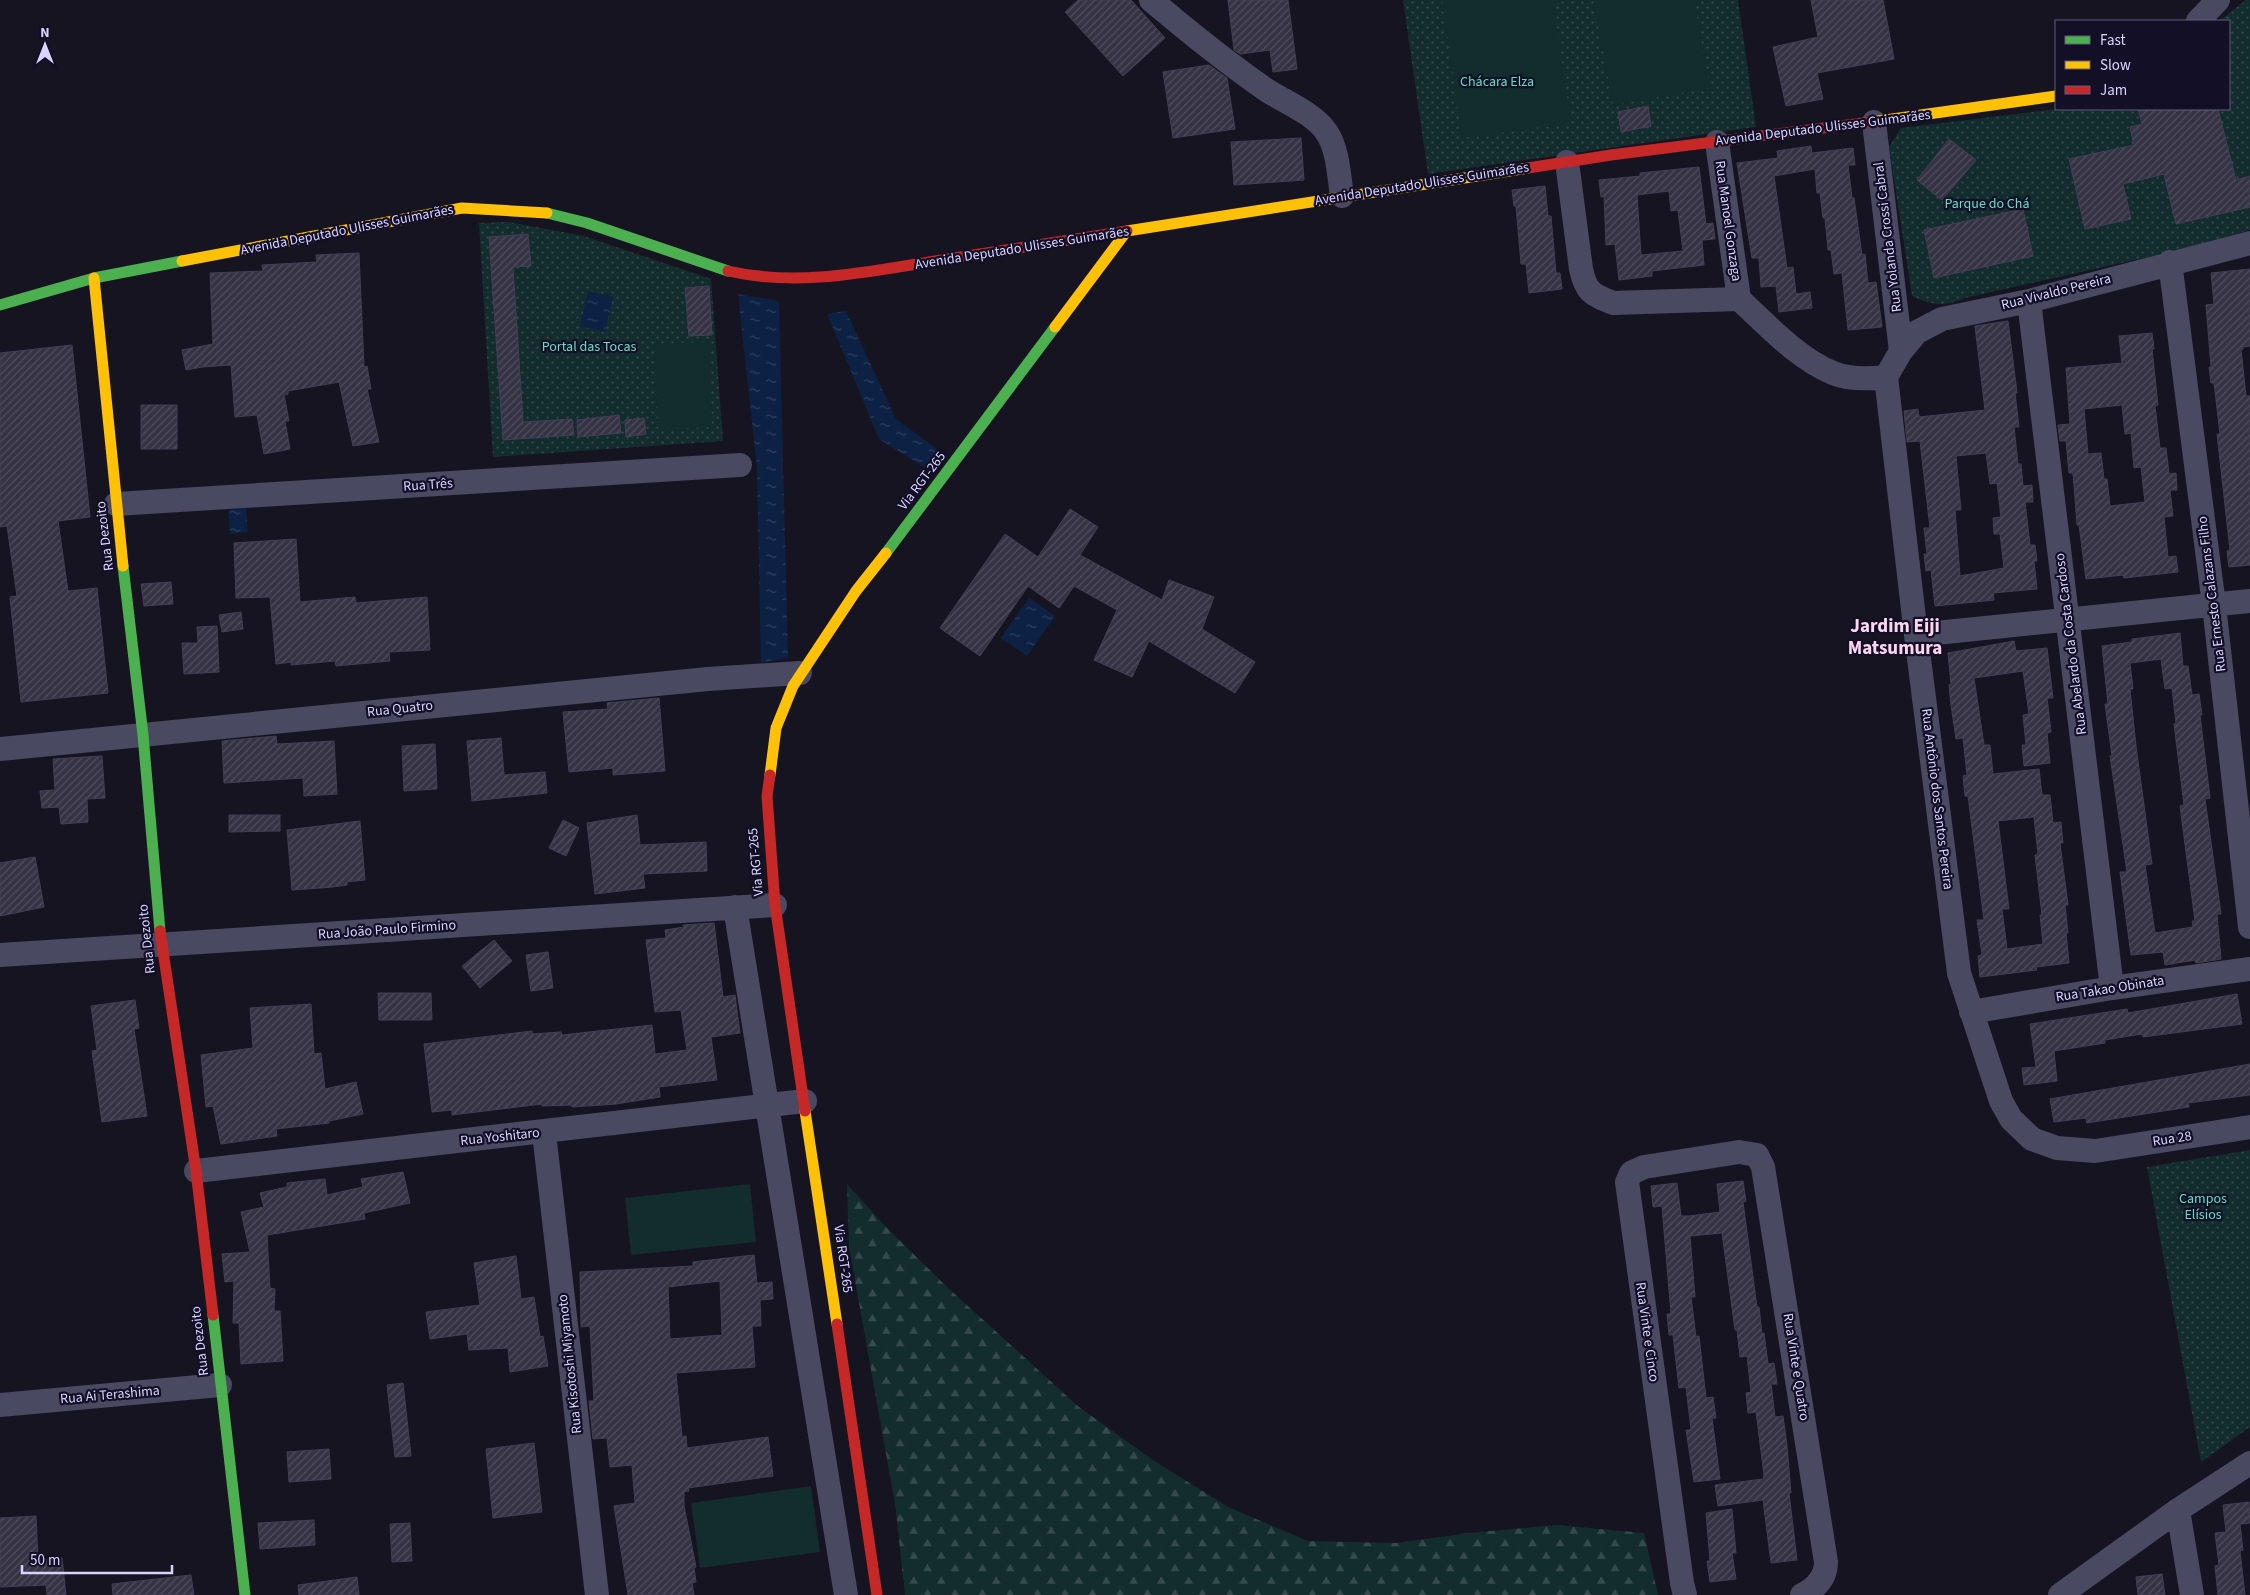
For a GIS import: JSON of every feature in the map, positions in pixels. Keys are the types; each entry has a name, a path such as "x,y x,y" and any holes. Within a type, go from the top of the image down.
{"street":[{"path":"1151,0 1213,50 1269,91 1311,118 1327,133 1335,154 1342,196"},
{"path":"2191,0 2197,20"},
{"path":"2198,20 2218,0"},
{"name":"Avenida Deputado Ulisses Guimarães","path":"0,305 94,278 462,208 544,212 587,223 722,269 756,277 792,279 845,275 1567,162 2055,96"},
{"name":"Rua Yolanda Crossi Cabral","path":"1874,122 1901,351"},
{"name":"Rua Manoel Gonzaga","path":"1717,142 1738,299"},
{"path":"1567,162 1581,269 1585,285 1596,296 1613,303 1738,299 1796,351 1833,373 1855,378 1886,377"},
{"name":"Via RGT-265","path":"877,1595 775,905 767,796 771,756 779,720 800,674 856,591 918,512 1126,232"},
{"name":"Rua Vivaldo Pereira","path":"1886,377 1901,351 1917,332 1928,324 1942,319 2028,301 2170,262 2250,243"},
{"name":"Rua Ernesto Calazans Filho","path":"2170,262 2214,605 2250,926"},
{"name":"Rua Dezoito","path":"94,278 116,504 143,735 161,945 196,1172 245,1595"},
{"name":"Rua Abelardo da Costa Cardoso","path":"2028,301 2112,988"},
{"name":"Rua Antônio dos Santos Pereira","path":"1886,377 1916,635 1959,973 1998,1093 2011,1119 2032,1139 2057,1148 2095,1151"},
{"name":"Rua Três","path":"116,504 740,465"},
{"path":"1916,635 2250,601"},
{"name":"Rua Quatro","path":"0,750 708,679 800,674"},
{"name":"Rua João Paulo Firmino","path":"0,954 775,905"},
{"path":"735,907 846,1595"},
{"name":"Rua Takao Obinata","path":"1971,1012 2112,988 2250,968"},
{"name":"Rua Yoshitaro","path":"196,1172 804,1101"},
{"name":"Rua 28","path":"2095,1151 2250,1127"},
{"name":"Rua Kisotoshi Miyamoto","path":"544,1132 597,1595"},
{"name":"Rua Vinte e Quatro","path":"1733,1153 1750,1152 1757,1155 1763,1167 1805,1424 1826,1567 1820,1583 1802,1595"},
{"name":"Rua Vinte e Cinco","path":"1685,1595 1627,1182 1631,1173 1638,1169 1733,1153"},
{"name":"Rua Ai Terashima","path":"0,1404 220,1385"},
{"path":"2060,1595 2178,1510 2250,1463"},
{"path":"2178,1510 2192,1595"}],"green space":[{"name":"Chácara Elza","path":"1403,0 1738,0 1756,127 1428,174"},
{"path":"1442,0 1553,0 1571,123 1462,138"},
{"path":"1593,0 1694,0 1710,88 1613,105"},
{"name":"Parque do Chá","path":"2246,0 2250,0 2250,230 2171,252 1969,297 1946,304 1934,304 1912,296 1889,147 1901,128 2055,109 2230,110 2230,20 2220,20"},
{"name":"Portal das Tocas","path":"509,222 584,236 711,279 723,441 493,457 479,223"},
{"path":"709,342 712,427 658,429 654,344"},
{"name":"Campos Elísios","path":"2250,1150 2250,1427 2201,1462 2147,1167"},
{"path":"750,1184 756,1242 631,1255 625,1198"},
{"path":"847,1184 885,1226 947,1287 1079,1407 1153,1460 1228,1507 1308,1541 1396,1543 1469,1533 1557,1525 1644,1533 1658,1595 905,1595 895,1504 849,1247"},
{"path":"811,1486 820,1552 700,1568 691,1503"}],"water":[{"path":"588,291 613,297 605,332 580,326"},
{"path":"738,294 779,301 788,658 761,663 757,468"},
{"path":"846,311 896,419 940,451 927,469 879,439 827,314"},
{"path":"246,508 248,532 230,534 228,510"},
{"path":"1029,598 1055,616 1027,656 1001,638"}],"building":[{"path":"1078,0 1131,0 1165,38 1123,76 1065,12"},
{"path":"1228,0 1288,0 1297,69 1273,72 1270,50 1240,54 1234,50"},
{"path":"1811,0 1883,0 1894,59 1817,73 1823,99 1786,106 1773,47 1818,37"},
{"path":"1209,65 1227,78 1235,129 1173,138 1163,72"},
{"path":"1648,106 1651,126 1621,132 1618,112"},
{"path":"2138,110 2218,110 2236,180 2250,176 2250,207 2176,224 2164,174 2123,184 2131,219 2085,229 2069,159 2134,145 2130,127 2142,124"},
{"path":"1301,138 1304,180 1234,185 1231,142"},
{"path":"1949,139 1976,160 1942,200 1917,180"},
{"path":"1811,146 1812,153 1853,148 1855,165 1848,165 1852,198 1854,198 1862,255 1865,254 1868,283 1876,282 1882,327 1848,330 1842,273 1834,274 1831,250 1828,250 1820,193 1817,193 1815,169 1774,176 1787,268 1793,267 1796,294 1810,292 1812,308 1779,312 1776,286 1761,287 1759,258 1752,258 1737,163 1778,158 1777,151"},
{"path":"1699,167 1706,224 1713,223 1715,239 1702,240 1704,265 1652,271 1652,276 1619,280 1615,244 1606,245 1604,196 1601,197 1599,180 1640,176 1640,173","holes":["1669,191 1671,211 1678,210 1683,251 1641,255 1637,195"]},
{"path":"1545,186 1548,216 1551,216 1556,273 1560,273 1562,289 1529,293 1526,264 1521,264 1516,206 1514,206 1512,190"},
{"path":"2023,209 2033,256 1934,278 1924,230"},
{"path":"528,234 531,266 513,267 523,422 572,419 574,435 503,440 489,237"},
{"path":"359,253 364,367 367,366 371,389 367,389 379,442 353,446 339,382 288,391 288,394 284,395 289,421 285,421 290,449 264,454 257,415 235,417 231,365 186,370 182,350 213,344 210,273 263,271 262,265 317,262 316,255"},
{"path":"2250,269 2250,346 2241,349 2246,396 2250,396 2250,565 2229,567 2227,551 2230,550 2217,434 2220,434 2214,383 2211,383 2209,367 2211,367 2206,305 2214,304 2211,273"},
{"path":"709,286 712,335 689,336 685,288"},
{"path":"2008,321 2017,393 2015,393 2019,427 2014,427 2018,464 2021,464 2023,486 2032,485 2033,502 2025,502 2030,545 2035,545 2037,561 2034,561 2037,589 1993,593 1994,600 1935,606 1931,570 1926,571 1924,554 1927,554 1924,528 1930,528 1920,441 1907,442 1904,411 1918,409 1919,417 1985,410 1975,326","holes":["1986,453 1990,484 1997,483 2001,517 1993,518 1994,534 2000,534 2004,568 1960,576 1955,510 1961,510 1956,456"]},
{"path":"2152,333 2158,405 2155,406 2160,448 2166,448 2169,474 2176,473 2177,490 2170,490 2173,516 2164,517 2168,557 2176,556 2178,572 2124,578 2123,575 2086,579 2079,525 2077,525 2073,473 2069,473 2066,441 2060,441 2058,425 2070,424 2066,368 2122,363 2119,336","holes":["2122,405 2125,434 2131,433 2134,468 2141,467 2145,502 2110,506 2107,479 2104,479 2101,453 2088,454 2084,409"]},
{"path":"72,345 90,517 58,521 68,591 97,588 108,693 21,702 10,597 17,596 7,526 0,527 0,353"},
{"path":"141,405 177,405 177,449 141,449"},
{"path":"619,415 621,433 578,437 577,420"},
{"path":"644,418 646,434 626,437 625,420"},
{"path":"1070,509 1098,527 1080,555 1162,600 1169,580 1214,597 1202,629 1255,662 1235,693 1149,641 1132,677 1094,660 1117,610 1074,586 1059,608 1028,586 980,656 940,628 1005,534 1038,557"},
{"path":"296,539 300,602 355,597 356,603 427,597 430,650 389,652 390,661 336,666 335,661 291,665 291,662 276,664 270,597 236,598 234,543"},
{"path":"171,582 173,604 144,606 141,584"},
{"path":"241,612 243,629 222,632 219,615"},
{"path":"217,626 219,672 184,674 182,643 198,643 197,627"},
{"path":"2180,633 2183,666 2188,666 2192,695 2199,694 2210,798 2205,799 2221,914 2217,914 2221,959 2196,963 2195,960 2165,965 2163,952 2131,955 2120,872 2127,872 2110,756 2112,756 2105,704 2108,704 2102,646 2132,642 2132,639","holes":["2161,659 2165,689 2172,688 2176,723 2174,724 2184,805 2180,806 2195,921 2192,921 2193,927 2155,933 2145,865 2152,864 2136,746 2130,689 2133,689 2130,663"]},
{"path":"2014,641 2016,651 2047,648 2053,698 2047,698 2051,732 2047,733 2050,763 2024,766 2022,745 2026,745 2023,715 2029,714 2023,671 1974,678 1984,745 1990,745 1993,774 2039,769 2042,795 2050,795 2053,823 2061,822 2063,843 2060,843 2068,905 2065,905 2069,963 2036,967 2037,970 1980,977 1978,956 1982,955 1977,920 1984,920 1968,796 1965,796 1963,776 1967,775 1963,738 1956,739 1951,705 1948,653","holes":["2034,817 2038,854 2035,855 2042,915 2040,915 2043,944 2007,949 2002,909 2009,909 1998,821"]},
{"path":"659,698 665,771 613,775 613,768 569,772 563,712 608,709 607,703"},
{"path":"276,736 277,744 334,741 337,794 304,796 303,778 224,783 222,741"},
{"path":"501,738 504,775 545,772 547,793 472,801 467,741"},
{"path":"435,744 437,789 404,791 402,746"},
{"path":"102,756 105,798 87,799 88,822 61,824 59,807 42,808 40,791 55,790 53,759"},
{"path":"229,815 280,815 280,831 229,832"},
{"path":"637,815 640,845 706,842 707,871 643,874 645,888 595,894 587,823"},
{"path":"563,820 579,828 566,856 549,848"},
{"path":"360,821 365,880 347,882 347,885 333,887 292,890 287,830"},
{"path":"35,857 44,907 0,916 0,863"},
{"path":"714,923 723,997 735,995 740,1033 711,1037 717,1080 659,1087 660,1097 616,1104 572,1107 572,1105 542,1106 542,1104 452,1115 452,1110 432,1112 424,1044 532,1031 532,1034 561,1032 562,1035 652,1025 655,1054 687,1050 681,1010 655,1012 646,940 666,938 665,930 684,927 683,925"},
{"path":"494,940 512,961 480,988 462,966"},
{"path":"548,952 553,988 531,991 526,955"},
{"path":"378,993 431,993 432,1020 379,1020"},
{"path":"2237,994 2242,1024 2143,1037 2142,1034 2105,1040 2105,1043 2054,1051 2057,1081 2024,1085 2022,1068 2036,1067 2030,1024 2127,1009 2128,1013"},
{"path":"135,1000 139,1028 134,1029 147,1116 102,1122 92,1051 97,1050 91,1006"},
{"path":"311,1004 314,1054 321,1053 325,1089 356,1082 363,1114 329,1121 329,1123 276,1129 277,1136 221,1144 213,1106 206,1107 201,1055 253,1048 250,1008"},
{"path":"2250,1064 2250,1095 2188,1103 2189,1107 2087,1123 2086,1118 2054,1122 2050,1099"},
{"path":"403,1172 410,1203 364,1213 365,1219 267,1235 270,1288 275,1289 274,1311 280,1311 283,1361 241,1364 239,1323 233,1323 234,1281 225,1282 222,1254 250,1252 241,1212 264,1207 260,1193 287,1187 287,1183 325,1179 327,1195 363,1187 361,1179"},
{"path":"1743,1181 1746,1201 1743,1202 1757,1307 1759,1307 1768,1364 1774,1363 1777,1384 1771,1384 1775,1417 1783,1416 1797,1560 1771,1563 1763,1500 1718,1506 1715,1485 1763,1479 1764,1475 1756,1412 1748,1413 1746,1393 1751,1392 1747,1356 1740,1357 1722,1233 1690,1236 1695,1297 1691,1297 1696,1337 1699,1336 1706,1398 1713,1397 1716,1418 1712,1418 1720,1479 1694,1482 1686,1430 1691,1430 1686,1387 1679,1388 1673,1335 1669,1335 1667,1314 1671,1314 1662,1206 1653,1207 1651,1186 1677,1183 1681,1216 1689,1216 1720,1212 1717,1184"},
{"path":"754,1255 757,1283 772,1282 773,1299 760,1300 761,1326 752,1326 755,1367 676,1373 682,1437 686,1436 687,1448 768,1437 773,1476 688,1488 689,1491 684,1492 684,1506 696,1567 694,1568 696,1582 692,1583 694,1595 628,1595 614,1506 635,1503 632,1465 610,1467 607,1438 593,1439 589,1401 594,1401 590,1326 581,1327 580,1272 693,1266 693,1262","holes":["720,1281 722,1335 670,1339 668,1287"]},
{"path":"516,1256 521,1299 534,1297 540,1337 543,1336 548,1366 510,1372 508,1348 469,1350 467,1334 430,1339 426,1312 480,1305 474,1263"},
{"path":"403,1383 411,1456 395,1457 387,1385"},
{"path":"534,1443 542,1512 493,1518 486,1449"},
{"path":"329,1449 331,1479 289,1482 287,1452"},
{"path":"2249,1502 2250,1523 2240,1524 2243,1550 2240,1551 2245,1595 2218,1595 2215,1566 2219,1565 2215,1533 2226,1532 2223,1505"},
{"path":"1732,1509 1736,1553 1732,1553 1736,1579 1710,1582 1707,1561 1710,1561 1706,1513"},
{"path":"36,1516 38,1560 62,1558 66,1595 47,1595 46,1585 0,1587 0,1518"},
{"path":"314,1520 315,1545 260,1549 258,1523"},
{"path":"410,1523 412,1561 392,1562 390,1524"},
{"path":"2162,1574 2165,1595 2138,1595 2136,1577"},
{"path":"191,1575 194,1595 113,1595 112,1584"},
{"path":"357,1577 359,1595 299,1595 298,1585"}],"traffic: fast":[{"path":"547,213 587,223 728,271"},
{"path":"0,305 94,278 182,261"},
{"path":"886,553 1055,327"},
{"path":"123,566 143,735 160,931"},
{"path":"213,1315 245,1595"}],"traffic: slow":[{"path":"1871,122 2055,96"},
{"path":"1127,231 1528,168"},
{"path":"182,261 462,208 547,213"},
{"path":"1055,327 1126,232"},
{"path":"94,278 123,566"},
{"path":"770,775 776,728 793,686 856,591 886,553"},
{"path":"805,1111 837,1324"}],"traffic: jam":[{"path":"1528,168 1611,155 1871,122"},
{"path":"728,271 780,278 832,276 1127,231"},
{"path":"770,775 767,796 775,905 805,1111"},
{"path":"160,931 196,1171 213,1315"},
{"path":"837,1324 877,1595"}],"district":[{"name":"Jardim Eiji Matsumura","path":"1895,637"}]}
